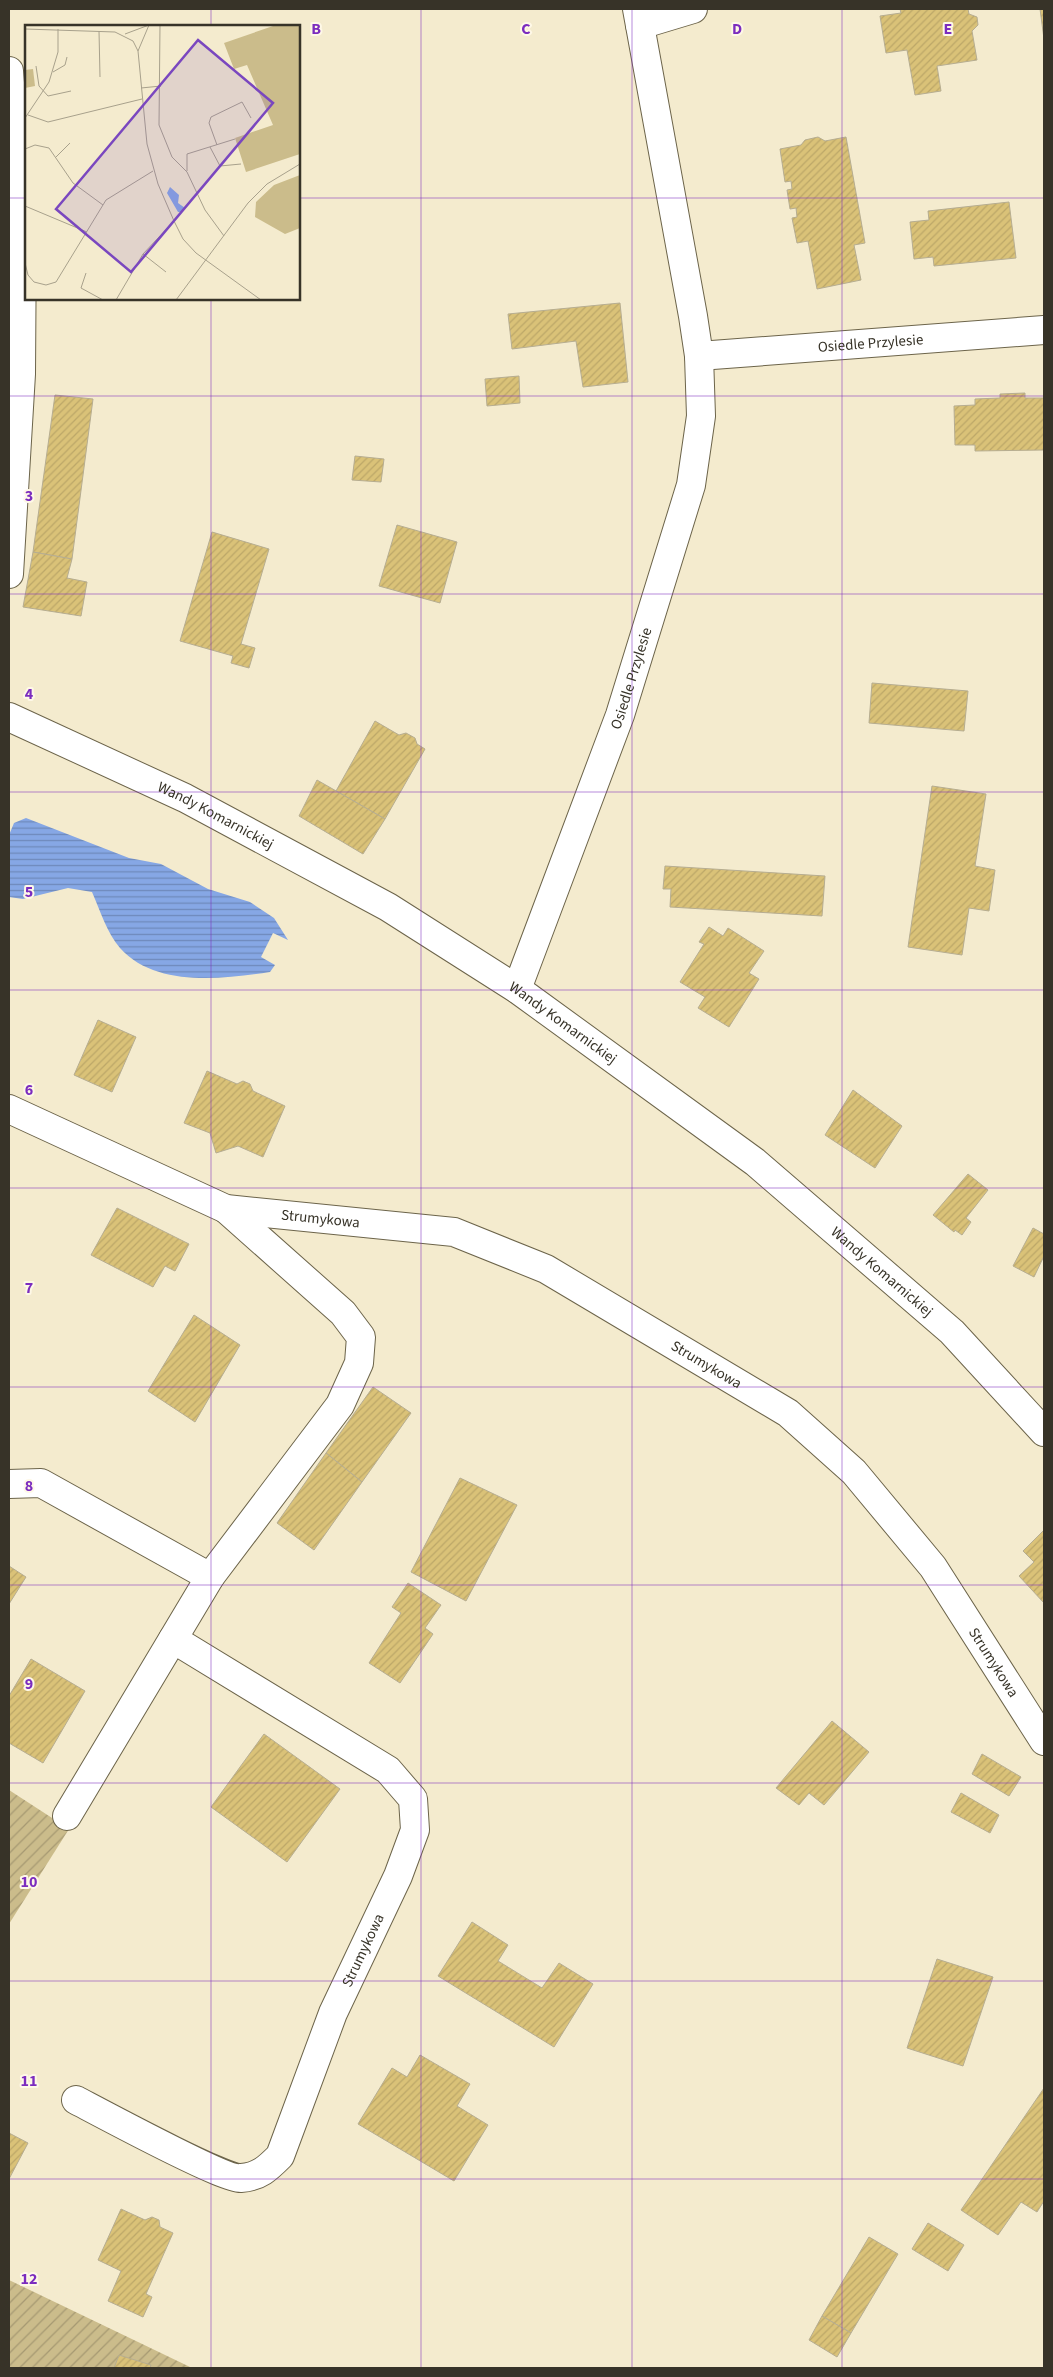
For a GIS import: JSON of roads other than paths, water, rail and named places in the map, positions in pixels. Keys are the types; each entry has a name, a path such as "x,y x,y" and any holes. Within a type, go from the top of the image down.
{"street":[{"name":"Osiedle Przylesie","path":"517,989 620,715 691,485 701,416 699,356 638,17 693,9"},
{"path":"9,71 22,248 21,374 9,574"},
{"name":"Osiedle Przylesie","path":"699,356 1044,330"},
{"name":"Wandy Komarnickiej","path":"9,717 185,798 388,907 517,989 755,1162 952,1332 1044,1432"},
{"name":"Strumykowa","path":"9,1109 226,1209 343,1313 361,1337 359,1363 340,1405 210,1577 67,1816"},
{"name":"Strumykowa","path":"226,1209 454,1232 546,1269 788,1413 854,1472 933,1568 1044,1741"},
{"path":"9,1484 41,1483 210,1577"},
{"name":"Strumykowa","path":"76,2100 239,2179 262,2173 280,2156 333,2014 398,1876 415,1830 413,1799 388,1770 172,1639"}],"water":[{"path":"26,818 129,858 161,864 208,889 250,902 274,918 288,940 273,933 261,957 275,965 270,972 232,977 191,978 171,975 152,970 135,961 120,948 108,928 92,892 68,888 23,899 9,897 9,835 14,823"}]}
